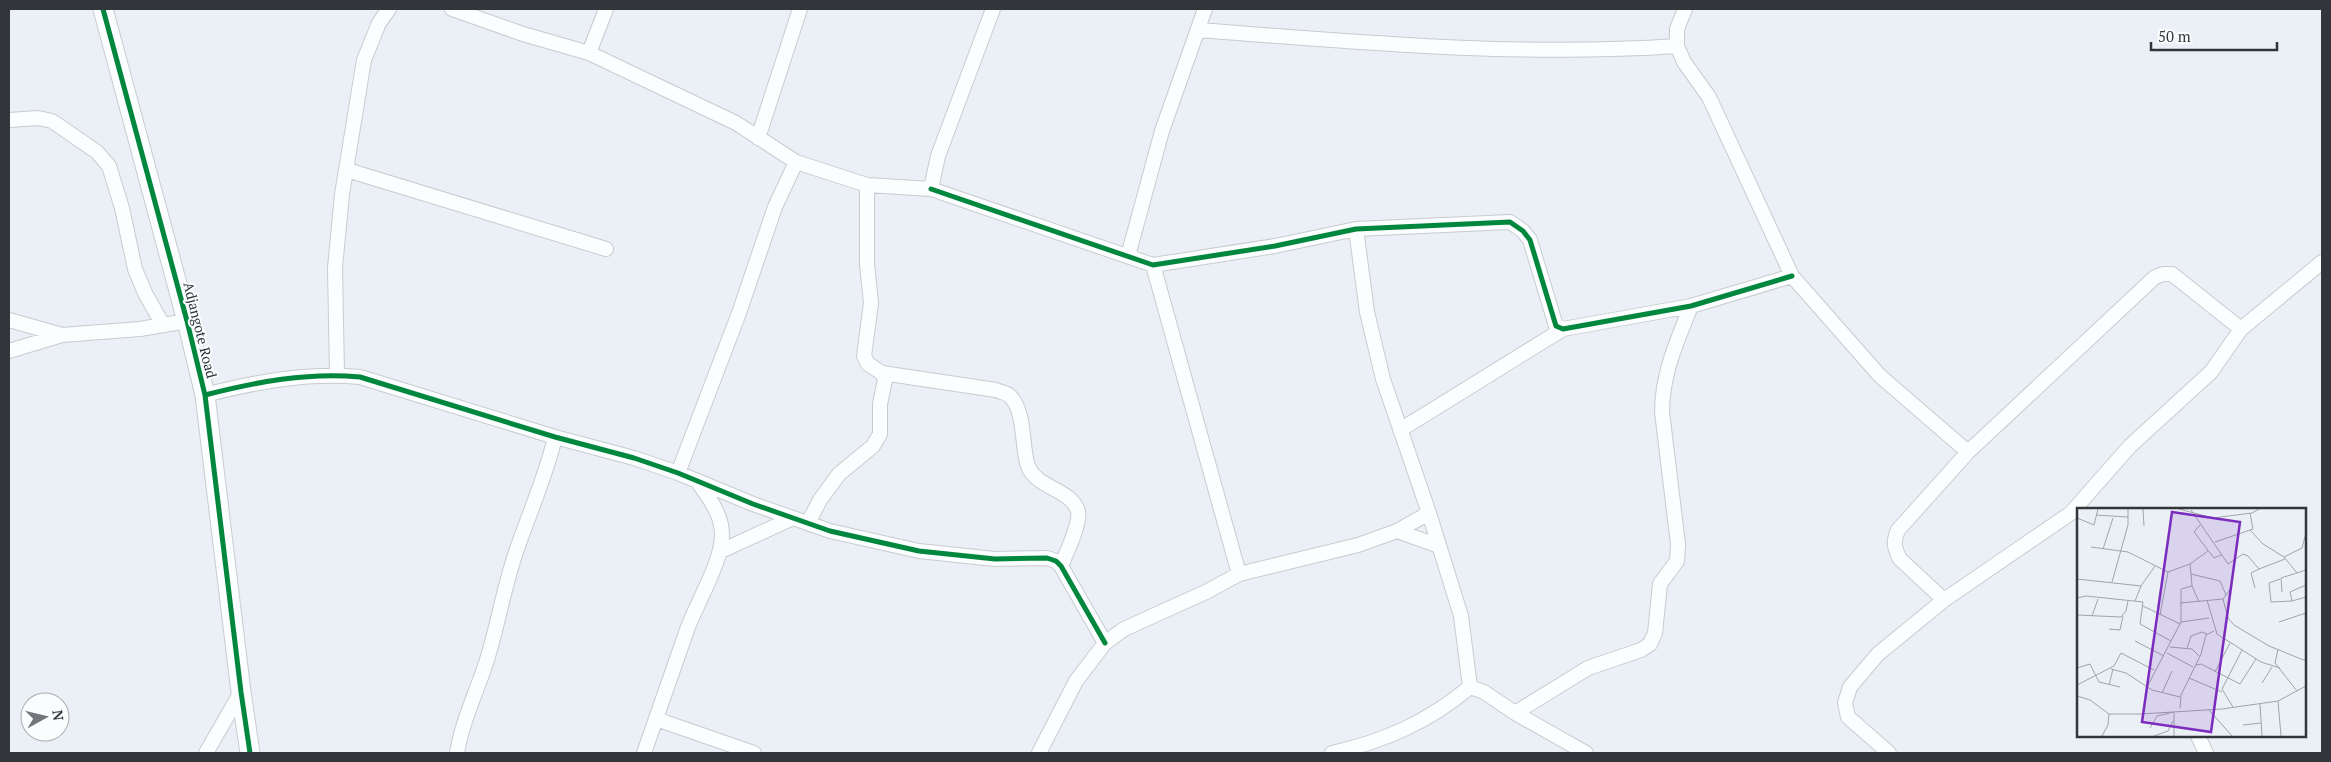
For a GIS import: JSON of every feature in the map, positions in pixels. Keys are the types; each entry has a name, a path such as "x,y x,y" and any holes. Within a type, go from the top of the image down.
{"street":[{"name":"Adjangote Road","path":"103,9 188,321 205,395 250,753"},
{"path":"337,374 335,268 342,194 364,60 379,23 389,9"},
{"path":"452,9 523,34 590,53 736,123 796,162 867,185 931,189 1153,265 1274,246 1356,229 1510,222 1523,230 1530,240 1556,326 1563,330"},
{"path":"590,53 606,9"},
{"path":"758,138 800,9"},
{"path":"931,189 938,156 993,9"},
{"path":"1128,256 1162,131 1205,9"},
{"path":"1685,9 1677,29 1677,46 1684,62 1709,97 1792,276 1880,376 1968,452"},
{"path":"1198,30 1363,42 1518,50 1611,51 1677,46"},
{"path":"9,120 38,118 52,121 98,152 109,166 122,208 135,268 145,293 163,325"},
{"path":"678,473 739,313 775,208 796,162"},
{"path":"347,170 606,250"},
{"path":"867,185 867,264 871,302 864,356 868,364 882,373 996,390 1009,396 1017,408 1028,467 1036,478 1073,502 1078,512 1078,521 1061,566"},
{"path":"1356,229 1367,312 1383,379 1429,513 1461,616 1470,686"},
{"path":"2082,508 2130,446 2211,372 2241,329 2322,262"},
{"path":"1153,265 1239,574"},
{"path":"1944,600 1900,559 1893,540 1898,530 1968,452 2156,277 2163,274 2172,274 2241,329"},
{"path":"1400,430 1563,330 1691,306 1792,276"},
{"path":"1515,713 1588,668 1641,650 1650,644 1655,633 1660,584 1677,561 1678,544 1662,412 1662,390 1670,359 1691,306"},
{"path":"9,320 62,335"},
{"path":"9,351 62,335 188,321"},
{"path":"808,523 820,500 838,474 873,446 880,434 880,404 884,380 882,373"},
{"path":"205,395 252,383 298,376 337,374 360,376 555,437 634,458 678,473 753,504 830,531 919,551 995,559 1047,558 1056,561 1061,566 1105,642"},
{"path":"457,753 466,717 496,629 503,596 517,549 548,468 555,437"},
{"path":"644,753 688,628 721,551 722,534 720,520 715,507 696,480"},
{"path":"1039,753 1076,681 1105,642 1124,629 1206,592 1239,574 1358,545 1397,531 1429,513"},
{"path":"1889,753 1848,717 1845,704 1850,687 1878,654 1944,600 2075,517"},
{"path":"721,551 794,518"},
{"path":"1397,531 1439,546"},
{"path":"1470,686 1484,692 1515,713 1586,753"},
{"path":"1332,753 1391,737 1423,720 1454,700 1470,686"},
{"path":"206,753 241,692"},
{"path":"656,719 754,753"},
{"path":"2198,737 2206,753"}],"cycle path":[{"path":"103,9 187,321 205,395 250,753"},
{"path":"931,189 1153,265 1275,246 1356,229 1510,222 1523,231 1530,240 1556,326 1563,329 1691,306 1792,276"},
{"path":"205,395 282,379 321,376 360,377 555,437 634,458 678,473 753,504 830,531 919,551 995,559 1047,558 1056,561 1061,566 1105,643"}]}
